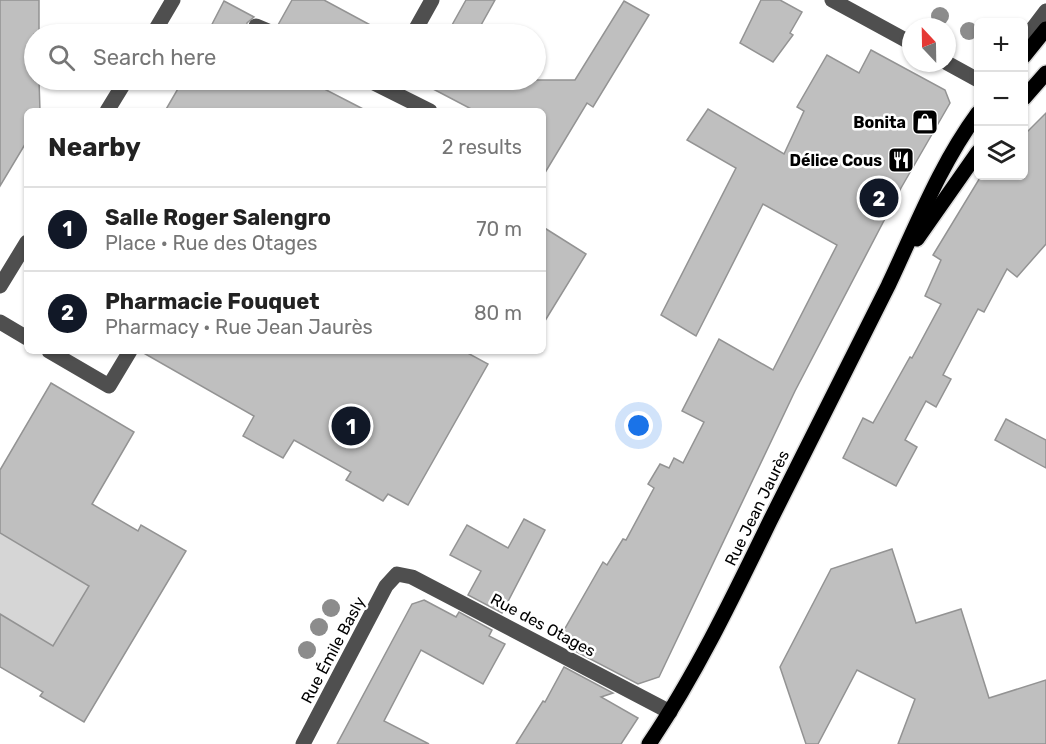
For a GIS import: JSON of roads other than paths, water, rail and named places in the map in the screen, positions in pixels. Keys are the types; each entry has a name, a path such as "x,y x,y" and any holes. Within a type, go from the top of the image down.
{"main road":[{"path":"1028,51 1038,38"},
{"path":"1028,93 1046,73"},
{"name":"Rue Jean Jaurès","path":"649,744 670,712 713,635 888,284 922,209 974,117"},
{"name":"Rue Jean Jaurès","path":"888,284 933,214 974,158"}],"street":[{"path":"159,24 173,0"},
{"path":"419,24 432,0"},
{"path":"832,0 902,38"},
{"path":"1038,38 1046,11"},
{"path":"956,68 974,78"},
{"path":"109,108 120,90"},
{"path":"397,90 425,108"},
{"path":"0,286 24,247"},
{"path":"0,322 24,336"},
{"path":"54,354 109,386 128,354"},
{"name":"Rue des Otages","path":"397,574 412,577 670,712"},
{"name":"Rue Émile Basly","path":"303,744 387,586 397,574"}],"place":[{"name":"Bonita","path":"925,122"},
{"name":"Délice Cous","path":"901,160"},
{"name":"Pharmacie Fouquet","path":"879,198"},
{"name":"Salle Roger Salengro","path":"351,426"}]}
